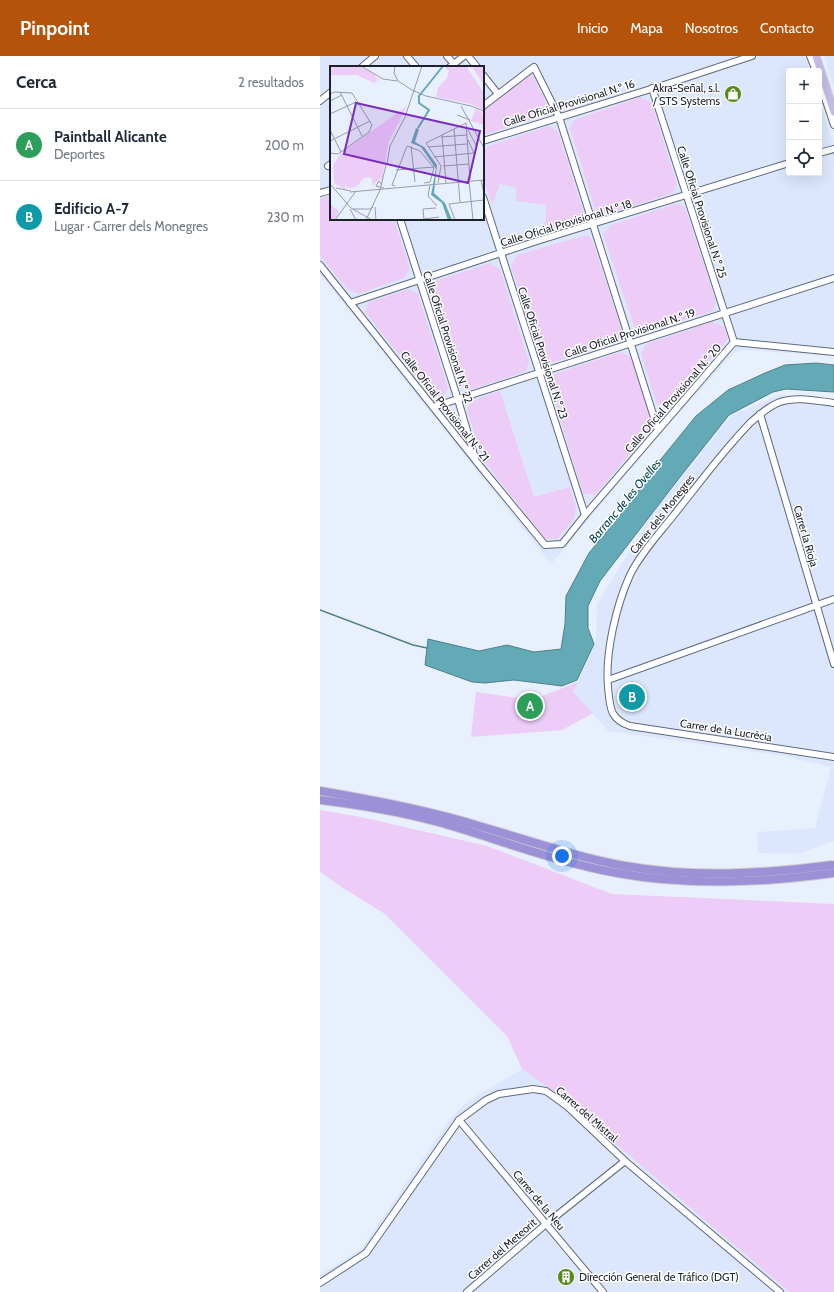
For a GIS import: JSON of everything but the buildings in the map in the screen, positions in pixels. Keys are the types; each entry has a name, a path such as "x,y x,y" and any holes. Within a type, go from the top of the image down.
{"highway":[{"path":"320,791 414,808 602,862 654,870 702,873 760,873 833,866"},
{"path":"320,800 359,805 420,818 570,862 642,877 696,881 770,881 833,866"}],"main road":[{"path":"816,56 834,112"},
{"path":"819,56 834,102"}],"street":[{"path":"363,66 375,56"},
{"path":"407,56 415,66"},
{"path":"447,56 452,66 464,56"},
{"path":"468,56 475,66"},
{"name":"Calle Oficial Provisional N.º 16","path":"484,141 752,56"},
{"path":"810,56 815,68"},
{"path":"484,105 534,67 559,118 658,430"},
{"path":"484,76 498,94"},
{"name":"Calle Oficial Provisional N.º 25","path":"652,88 734,342"},
{"path":"822,89 834,125"},
{"path":"320,101 330,93"},
{"path":"822,152 834,149"},
{"name":"Calle Oficial Provisional N.º 18","path":"350,303 501,253 786,164"},
{"path":"320,193 330,190"},
{"name":"Calle Oficial Provisional N.º 23","path":"484,200 585,515"},
{"name":"Calle Oficial Provisional N.º 22","path":"400,220 476,461"},
{"name":"Calle Oficial Provisional N.º 21","path":"320,265 545,545 562,544"},
{"name":"Calle Oficial Provisional N.º 19","path":"433,407 834,278"},
{"name":"Calle Oficial Provisional N.º 20","path":"562,544 585,515 734,342 834,352"},
{"name":"Carrer dels Monegres","path":"617,719 612,713 610,705 608,680 612,632 624,589 636,564 709,471 750,423 760,414 780,402 796,400 834,403"},
{"name":"Carrer la Rioja","path":"760,414 834,664"},
{"path":"608,680 834,600"},
{"name":"Carrer de la Lucrècia","path":"617,719 630,726 834,756"},
{"name":"Carrer del Mistral","path":"320,1283 366,1253 459,1120 486,1100 499,1094 533,1088 546,1091 568,1107 625,1161 780,1292"},
{"name":"Carrer de la Neu","path":"459,1120 603,1292"},
{"name":"Carrer del Meteorit","path":"467,1292 546,1224 625,1161"}],"shaded area":[{"path":"320,56 805,56 809,68 786,68 786,176 822,176 822,108 834,145 834,356 741,350 734,353 661,433 551,564 320,274"},
{"path":"824,56 834,56 834,85"},
{"path":"527,74 532,74 548,107 544,116 484,135 484,108"},
{"path":"640,97 651,102 677,184 673,193 605,215 595,210 570,128 574,120"},
{"path":"549,126 558,132 584,213 580,223 538,236 546,220 546,205 516,201 516,188 500,184 492,205 484,180 484,148"},
{"path":"330,195 330,220 394,220 410,268 404,278 358,294 348,290 320,256 320,199"},
{"path":"675,204 685,207 716,302 712,311 643,333 635,329 603,234 611,225"},
{"path":"586,235 592,239 622,331 617,341 551,363 540,358 511,265 517,255"},
{"path":"490,263 500,269 529,362 525,372 469,390 459,385 429,290 433,282"},
{"path":"408,289 418,294 448,388 442,398 435,400 365,312 368,303"},
{"path":"712,322 724,327 728,339 669,408 657,404 641,354 646,344"},
{"path":"621,352 631,357 651,420 649,431 595,495 583,493 549,384 554,374"},
{"path":"500,391 534,497 570,487 576,508 574,519 557,539 545,539 483,460 467,410 471,401"},
{"path":"779,395 834,401 834,841 798,854 758,853 757,832 815,828 831,767 785,756 608,731 573,692 596,641 597,604 655,510 732,415"},
{"path":"578,682 573,692 593,713 562,730 471,737 476,692 511,697 537,698"},
{"path":"320,810 361,817 487,846 612,894 834,904 834,1292 789,1292 560,1096 522,1069 507,1036 385,914 320,872"},
{"path":"522,1069 560,1096 789,1292 320,1292 320,1275 361,1249 450,1119 468,1101"}],"water":[{"path":"816,363 834,365 834,392 786,389 773,392 729,415 600,581 588,606 588,628 594,644 577,680 562,686 514,680 485,683 472,682 425,665 428,639 479,651 507,645 534,652 561,649 565,624 566,596 589,553 626,508 657,464 696,416 728,390 765,373 785,365"}],"waterway":[{"name":"Barranc de les Ovelles","path":"320,610 413,645 427,648"}],"place":[{"name":"Akra-Señal, s.l. / STS Systems","path":"733,94"},
{"name":"Edificio A-7","path":"632,697"},
{"name":"Paintball Alicante","path":"530,706"},
{"name":"Dirección General de Tráfico (DGT)","path":"566,1277"}]}
